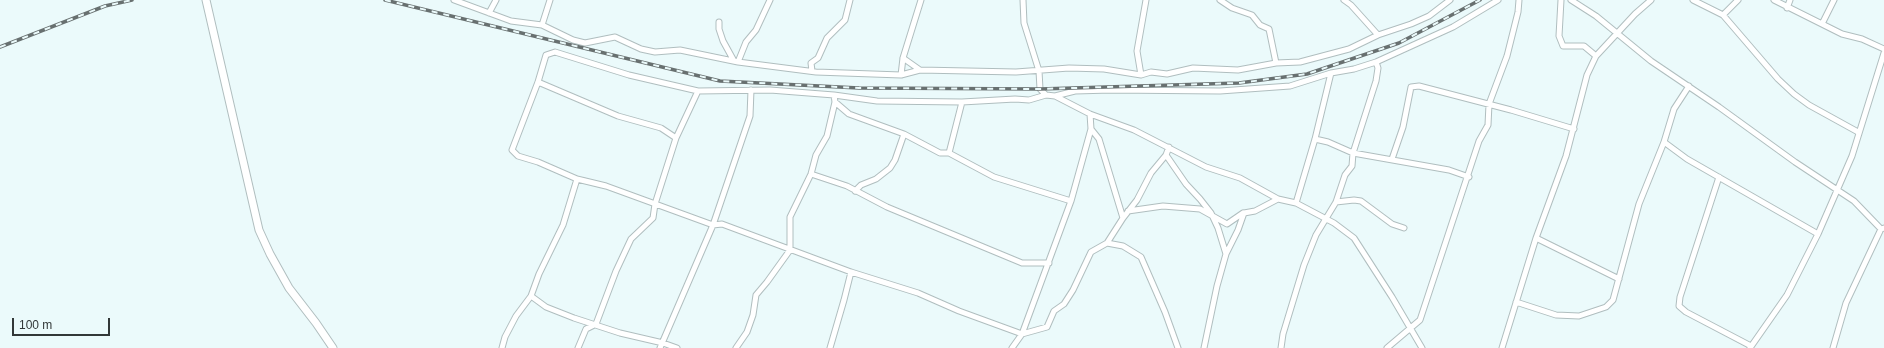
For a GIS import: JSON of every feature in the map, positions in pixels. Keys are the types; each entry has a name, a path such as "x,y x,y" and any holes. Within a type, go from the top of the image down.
{"street":[{"path":"206,0 259,230 270,254 289,288 333,348"},
{"path":"454,0 511,22 542,25 573,40 585,43 615,37 641,49 655,52 680,50 736,62 812,71 901,75 920,70 982,72 1039,71 1069,68 1104,69 1141,75 1152,72 1167,74 1194,68 1238,70 1276,63 1300,62 1349,49 1378,35 1429,16 1450,0"},
{"path":"489,13 496,0"},
{"path":"542,25 550,0"},
{"path":"736,62 746,42 756,30 770,0"},
{"path":"812,71 811,63 818,58 827,38 845,20 850,0"},
{"path":"901,75 903,58 921,0"},
{"path":"1022,0 1024,23 1039,71 1040,89 1046,95"},
{"path":"1141,75 1137,51 1146,0"},
{"path":"1220,0 1232,8 1252,15 1260,25 1269,29 1276,63"},
{"path":"1344,0 1351,5 1378,35"},
{"path":"1169,147 1166,155 1151,173 1137,200 1107,243 1091,252 1073,290 1064,304 1054,311 1047,327 1022,334 959,311 918,293 850,272 722,224 713,225 606,186 577,179 538,162 513,154 512,150 538,82 546,55 555,52 629,75 698,91 751,90 834,95 877,101 962,102 1015,98 1029,100 1046,95 1055,96 1075,91 1181,91 1262,88 1290,86 1331,73 1354,69 1376,62 1453,27 1498,0"},
{"path":"1387,348 1420,320 1469,177 1479,141 1488,125 1489,104 1507,56 1518,12 1519,0"},
{"path":"1561,0 1559,36 1563,46 1584,46 1596,56"},
{"path":"1571,0 1618,33 1651,61 1689,86 1796,162 1854,200 1883,228 1846,303 1833,348"},
{"path":"1502,348 1536,238 1566,156 1587,75 1596,56 1635,14 1651,0"},
{"path":"1694,0 1723,15 1778,79 1794,94 1809,105 1858,132"},
{"path":"1723,15 1738,0"},
{"path":"1774,0 1787,8 1842,34 1862,39 1884,49"},
{"path":"1787,8 1790,0"},
{"path":"1822,24 1834,0"},
{"path":"719,22 719,29 723,42 736,62"},
{"path":"1719,178 1686,276 1680,297 1680,306 1686,312 1751,347 1787,294 1818,234 1852,156 1858,132 1884,53"},
{"path":"903,58 920,70"},
{"path":"1281,348 1283,334 1296,288 1316,235 1336,202 1345,175 1352,166 1353,153 1376,81 1378,68 1376,62"},
{"path":"1296,203 1315,139 1331,73"},
{"path":"538,82 618,116 661,128 676,138"},
{"path":"1392,160 1403,127 1411,87 1419,86 1489,104 1574,129"},
{"path":"1516,302 1556,315 1579,316 1606,307 1613,300 1639,204 1664,142 1674,109 1689,86"},
{"path":"660,348 713,225 750,116 751,90"},
{"path":"578,348 586,329 596,324 616,272 631,239 653,218 655,204 676,138 698,91"},
{"path":"736,348 747,332 753,315 756,294 767,282 790,250 790,218 811,174 816,155 827,136 835,102 834,95"},
{"path":"1055,96 1090,114 1134,130 1206,167 1240,178 1278,199 1296,203 1325,219 1354,238 1422,348"},
{"path":"835,102 842,97"},
{"path":"835,102 849,114 904,134 940,153 949,153 994,177 1071,201"},
{"path":"949,153 962,102"},
{"path":"1012,348 1022,334 1071,201 1091,129 1090,114"},
{"path":"1091,129 1099,139 1123,218"},
{"path":"855,191 861,185 876,179 890,168 895,160 904,134"},
{"path":"1315,139 1328,142 1353,153 1449,170 1469,177"},
{"path":"1664,142 1687,159 1818,234"},
{"path":"1166,155 1186,184 1211,213 1227,224 1244,213 1256,211 1278,199"},
{"path":"811,174 829,179 887,207 1022,263 1049,263"},
{"path":"502,348 505,337 516,316 531,296 539,274 563,225 569,200 577,179"},
{"path":"1336,202 1354,200 1362,201 1392,224 1404,228"},
{"path":"1128,211 1163,206 1200,209 1211,213 1218,228 1226,254"},
{"path":"1204,348 1217,286 1226,254 1238,230 1244,213"},
{"path":"1536,238 1619,279"},
{"path":"1107,243 1123,246 1140,257 1165,312 1178,348"},
{"path":"830,348 850,272"},
{"path":"531,296 546,307 574,318 620,333 663,343 676,348"}],"railway":[{"path":"0,47 105,6 132,0"},
{"path":"385,0 720,81 859,88 1040,89 1239,83 1307,74 1399,43 1480,0"}]}
